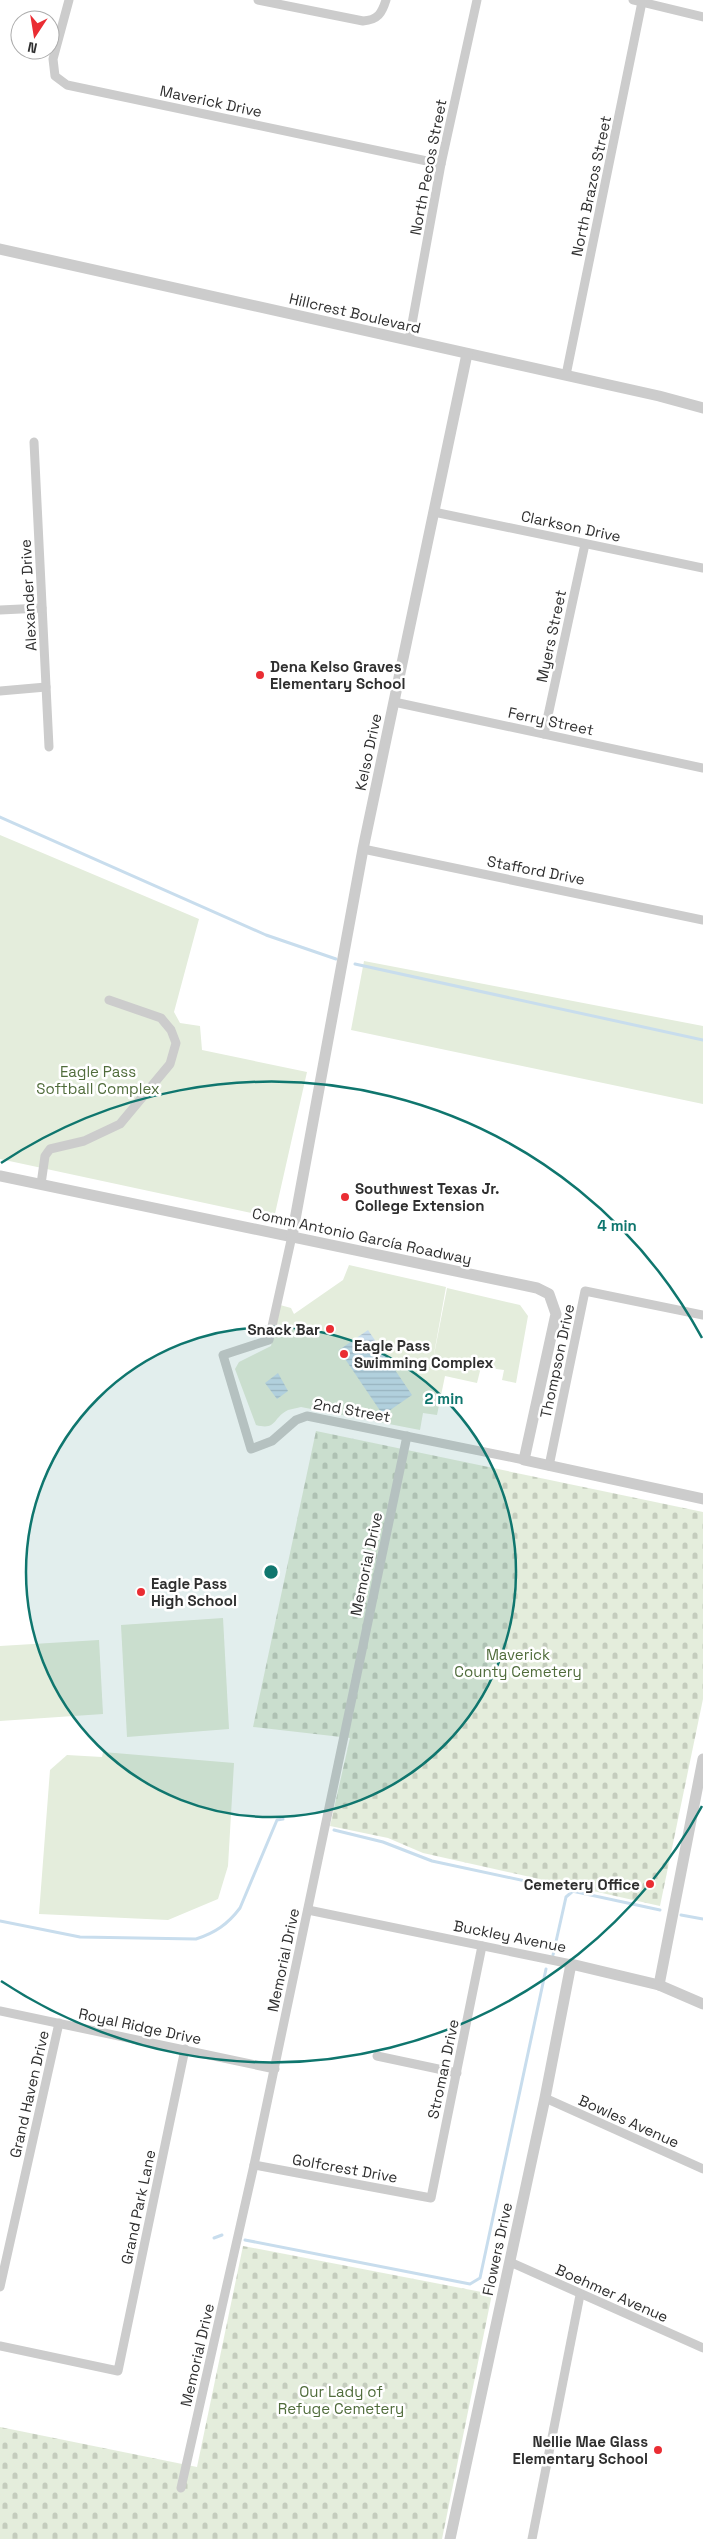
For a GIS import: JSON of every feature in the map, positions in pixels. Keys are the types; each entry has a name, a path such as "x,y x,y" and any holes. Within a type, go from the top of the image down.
{"street":[{"name":"Maverick Drive","path":"69,0 52,59 55,76 67,85 441,164"},
{"path":"258,0 364,21 374,20 380,15 386,0"},
{"name":"North Pecos Street","path":"409,340 441,164 477,0"},
{"path":"638,1 703,17"},
{"name":"North Brazos Street","path":"566,376 638,1"},
{"name":"Hillcrest Boulevard","path":"0,248 703,408"},
{"name":"Kelso Drive","path":"292,1236 363,849 467,354"},
{"name":"Alexander Drive","path":"34,442 49,747"},
{"name":"Clarkson Drive","path":"434,512 703,568"},
{"name":"Myers Street","path":"544,734 585,544"},
{"path":"0,610 42,608"},
{"path":"0,691 46,687"},
{"name":"Ferry Street","path":"394,702 703,768"},
{"name":"Stafford Drive","path":"363,849 703,920"},
{"path":"41,1184 45,1156 50,1149 84,1141 120,1124 170,1064 176,1043 171,1030 161,1018 109,1000"},
{"name":"Comm Antonio García Roadway","path":"0,1176 530,1286 549,1294 556,1314 524,1460"},
{"name":"2nd Street","path":"292,1236 268,1340 223,1355 251,1449 272,1441 296,1420 307,1416 703,1499"},
{"name":"Thompson Drive","path":"549,1466 585,1290 703,1315"},
{"name":"Memorial Drive","path":"180,2488 275,2068 407,1436"},
{"path":"659,1985 703,1759"},
{"name":"Buckley Avenue","path":"308,1910 570,1964 659,1985 703,2004"},
{"name":"Stroman Drive","path":"431,2198 482,1946"},
{"name":"Flowers Drive","path":"450,2539 545,2098 570,1964"},
{"name":"Royal Ridge Drive","path":"0,2011 275,2068"},
{"name":"Grand Haven Drive","path":"0,2287 59,2023"},
{"name":"Grand Park Lane","path":"0,2346 118,2371 185,2049"},
{"path":"377,2056 457,2073"},
{"name":"Bowles Avenue","path":"545,2098 703,2169"},
{"name":"Golfcrest Drive","path":"254,2165 431,2198"},
{"name":"Boehmer Avenue","path":"510,2262 580,2295 703,2348"},
{"path":"532,2539 580,2295"}],"green space":[{"name":"Eagle Pass Softball Complex","path":"0,835 199,919 174,1012 180,1023 200,1026 202,1050 307,1072 274,1218 0,1159"},
{"path":"364,961 703,1026 703,1104 351,1030"},
{"name":"Eagle Pass Swimming Complex","path":"349,1265 446,1287 432,1365 447,1288 520,1305 528,1316 516,1383 502,1380 504,1370 481,1367 477,1383 445,1376 437,1415 423,1413 420,1430 301,1407 283,1413 271,1425 256,1425 235,1369 239,1362 271,1346 280,1305 291,1308 294,1314 343,1280"},
{"name":"Maverick County Cemetery","path":"316,1431 703,1512 703,1699 660,1906 423,1853 388,1838 330,1826 350,1738 253,1727"},
{"path":"223,1618 229,1729 127,1737 121,1625"},
{"path":"99,1640 103,1714 0,1721 0,1646"},
{"path":"103,1752 234,1763 228,1866 218,1899 168,1920 39,1914 50,1770 67,1755 102,1757"},
{"name":"Our Lady of Refuge Cemetery","path":"243,2246 492,2294 442,2539 0,2539 0,2427 197,2467"}],"water":[{"path":"368,1330 412,1395 383,1415 339,1350"},
{"path":"278,1373 288,1391 277,1399 265,1383"}],"waterway":[{"path":"0,817 266,935 336,959"},
{"path":"355,964 703,1040"},
{"path":"0,1921 80,1937 196,1939 203,1937 226,1923 240,1908 277,1820 283,1819"},
{"path":"334,1830 383,1842 432,1861 660,1910"},
{"path":"553,1955 566,1897 573,1891"},
{"path":"681,1915 703,1919"},
{"path":"245,2240 470,2284 480,2278 546,1969"},
{"path":"214,2238 222,2235"}],"place":[{"name":"Dena Kelso Graves Elementary School","path":"260,675"},
{"name":"Southwest Texas Jr. College Extension","path":"345,1197"},
{"name":"Snack Bar","path":"330,1329"},
{"name":"Eagle Pass Swimming Complex","path":"344,1354"},
{"name":"Eagle Pass High School","path":"141,1592"},
{"name":"Cemetery Office","path":"650,1884"},
{"name":"Nellie Mae Glass Elementary School","path":"658,2450"}]}
